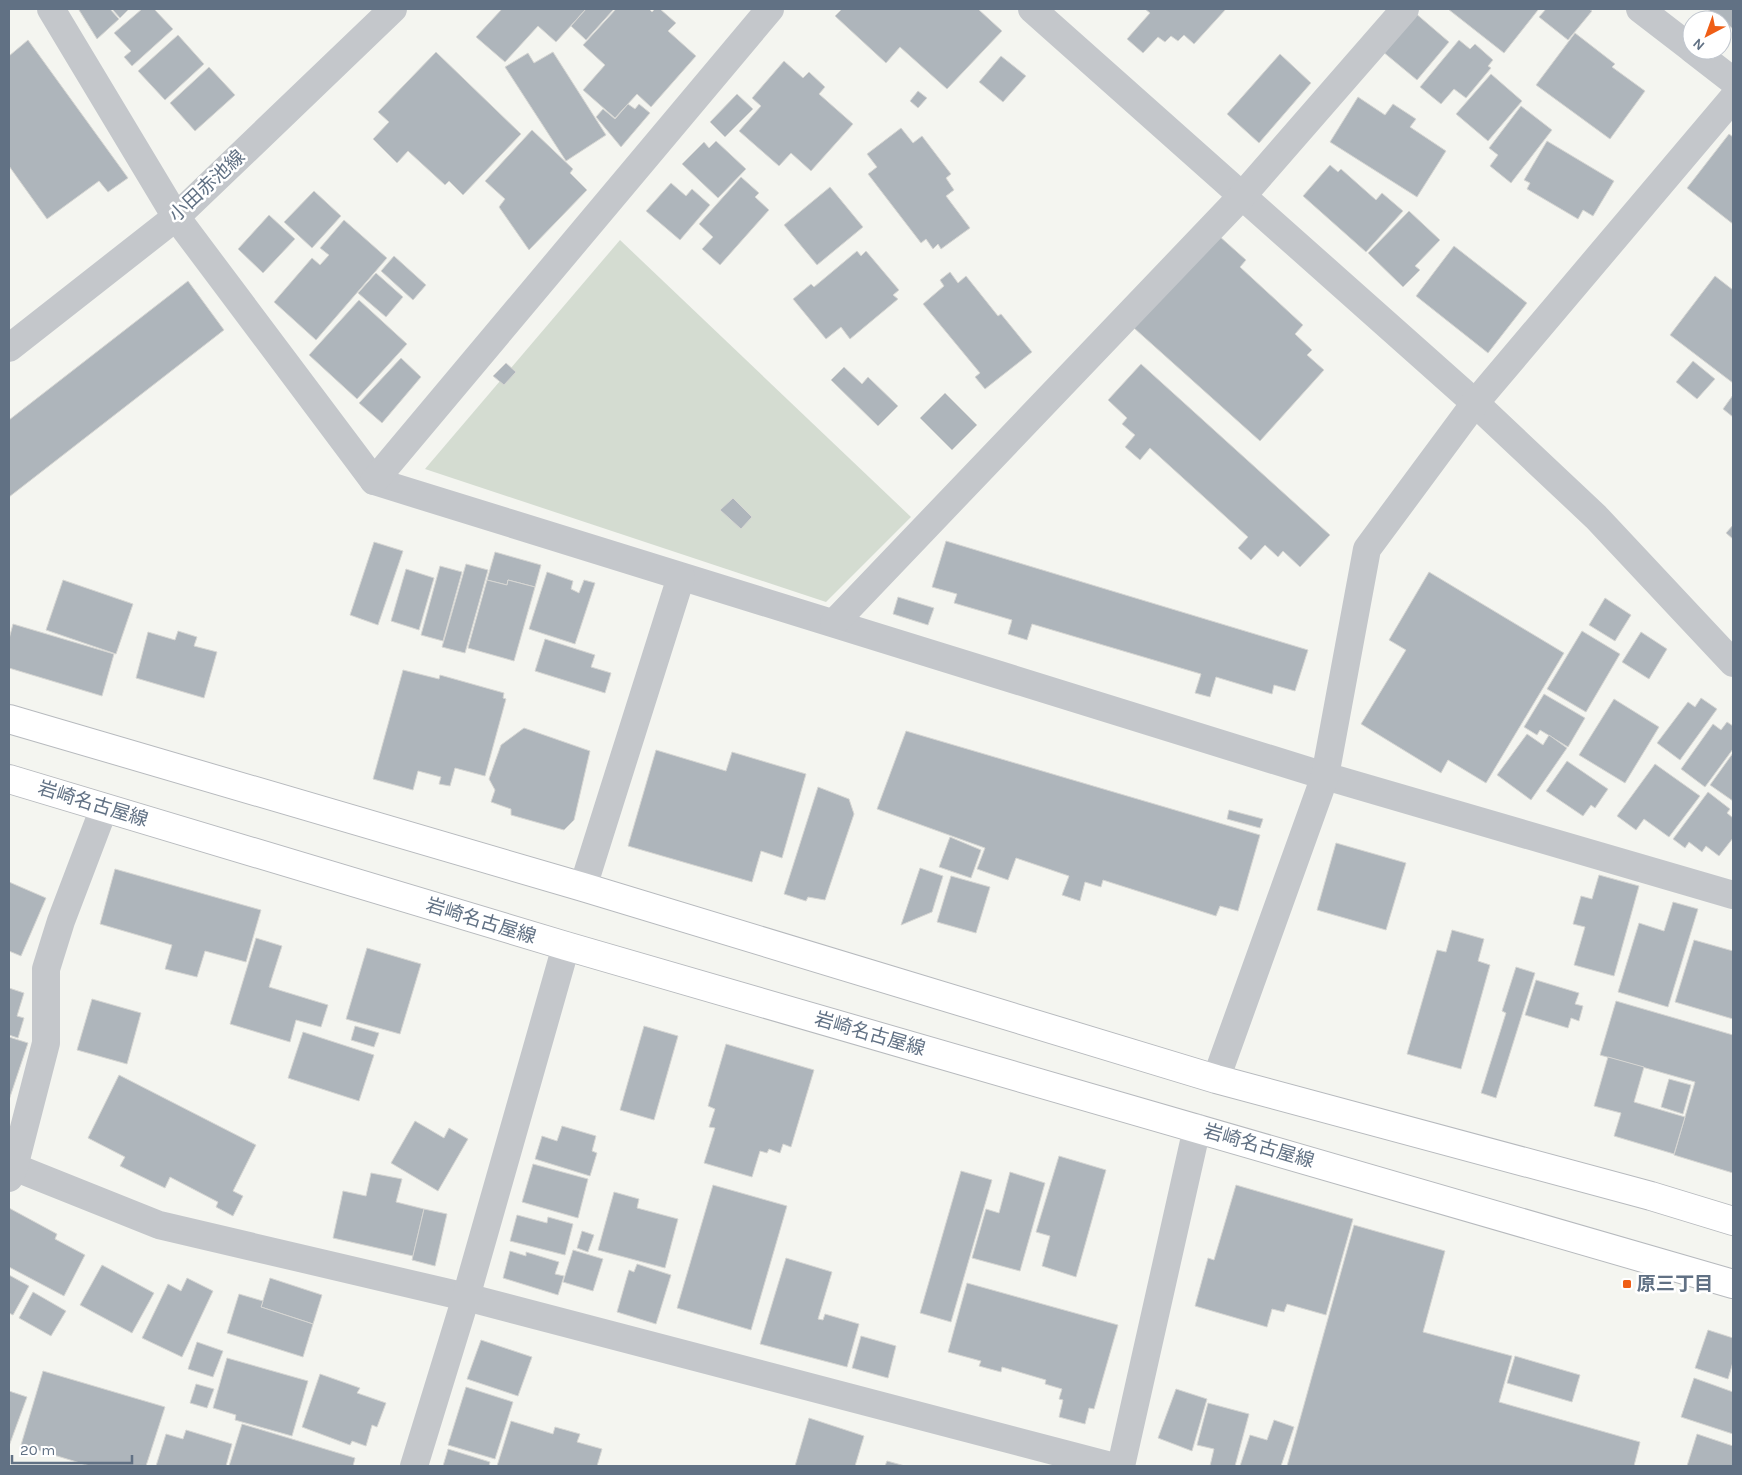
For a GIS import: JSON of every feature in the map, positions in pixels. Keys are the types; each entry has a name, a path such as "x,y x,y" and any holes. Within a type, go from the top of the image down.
{"main road":[{"path":"9,719 584,886 1216,1079 1651,1196 1733,1220"},
{"name":"岩崎名古屋線","path":"9,779 566,946 1733,1284"}],"street":[{"path":"51,9 176,217 374,481 1325,776 1733,895"},
{"name":"小田赤池線","path":"9,348 176,217 393,9"},
{"path":"374,481 770,9"},
{"path":"1032,9 1475,403 1596,517 1733,663"},
{"path":"834,623 1242,196 1405,9"},
{"path":"1640,9 1682,41"},
{"path":"1707,60 1733,81"},
{"path":"1216,1079 1325,776 1367,549 1475,403 1733,98"},
{"path":"584,886 682,577"},
{"path":"104,808 61,921 46,969 46,1043 10,1170 159,1225 466,1297 1111,1466"},
{"path":"414,1466 466,1297 566,946"},
{"path":"1121,1466 1197,1128"}],"shaded area":[{"path":"620,240 911,517 826,602 425,469"}],"building":[{"path":"80,9 110,9 119,19 97,39"},
{"path":"112,9 129,9 120,18"},
{"path":"142,9 154,9 173,29 132,66 124,57 131,51 114,33"},
{"path":"502,9 586,9 556,42 538,26 505,62 476,37"},
{"path":"586,9 614,9 586,40 571,26"},
{"path":"616,9 649,9 652,12 655,9 660,9 676,23 668,31 696,56 651,107 637,94 615,118 583,90 605,65 583,45"},
{"path":"842,9 978,9 1002,31 947,89 900,47 886,63 835,16"},
{"path":"1145,9 1226,9 1194,44 1184,35 1178,41 1171,36 1165,42 1158,37 1143,53 1127,39 1150,13"},
{"path":"1448,9 1536,9 1538,10 1504,53"},
{"path":"1546,9 1589,9 1592,11 1568,40 1539,17"},
{"path":"1707,9 1733,9 1733,29 1732,10"},
{"path":"1414,12 1449,42 1417,80 1382,51"},
{"path":"1575,33 1615,64 1612,67 1645,91 1610,139 1536,85"},
{"path":"178,35 204,64 165,100 138,71"},
{"path":"28,40 128,178 108,192 99,181 47,219 9,166 9,56"},
{"path":"1459,40 1470,49 1475,44 1493,60 1488,66 1491,68 1466,98 1454,89 1441,104 1420,87"},
{"path":"436,52 521,134 463,195 449,181 445,185 408,151 397,163 373,139 389,122 378,112"},
{"path":"553,52 606,135 566,161 505,67 528,53 534,63"},
{"path":"1280,54 1311,83 1259,143 1227,114"},
{"path":"1001,56 1026,76 1003,102 979,82"},
{"path":"784,61 803,78 809,72 825,87 819,94 853,124 811,171 791,153 779,166 739,131 761,106 752,98"},
{"path":"209,67 235,95 195,131 170,103"},
{"path":"1491,74 1522,101 1488,141 1456,114"},
{"path":"918,91 927,98 918,108 910,101"},
{"path":"737,94 753,109 725,137 710,122"},
{"path":"1358,97 1385,115 1393,104 1416,119 1410,127 1446,151 1417,197 1330,142"},
{"path":"628,104 635,109 639,104 650,113 621,147 596,117 603,109 615,119"},
{"path":"1521,106 1552,130 1511,183 1490,166 1498,155 1489,148"},
{"path":"901,128 913,143 922,136 951,174 946,178 954,190 946,196 970,228 941,249 938,244 933,249 926,239 921,243 868,174 877,167 867,154"},
{"path":"532,130 573,169 570,173 587,190 529,250 499,207 505,199 485,181"},
{"path":"1729,134 1733,137 1733,224 1687,188"},
{"path":"716,141 746,169 718,198 682,164 704,142 709,148"},
{"path":"1547,141 1614,181 1593,216 1583,210 1578,219 1527,189 1530,183 1524,180"},
{"path":"1330,165 1338,172 1341,169 1376,200 1382,193 1403,211 1366,252 1303,196"},
{"path":"741,177 759,193 755,197 769,210 720,265 702,249 713,237 699,224"},
{"path":"671,183 686,196 692,189 710,205 680,240 646,211"},
{"path":"830,187 863,227 817,265 784,225"},
{"path":"314,191 341,216 312,248 284,222"},
{"path":"1409,211 1440,240 1415,266 1420,270 1403,287 1368,253"},
{"path":"269,215 295,239 263,273 238,249"},
{"path":"344,220 387,258 316,340 274,302 312,258 320,265 329,255 320,248"},
{"path":"1218,235 1246,260 1240,267 1303,325 1295,334 1312,350 1307,355 1324,370 1260,441 1134,328"},
{"path":"1454,246 1527,303 1488,353 1416,296"},
{"path":"857,251 861,256 866,251 899,290 893,295 898,299 850,339 841,327 826,339 793,299 811,284 814,287"},
{"path":"394,256 426,285 413,300 381,271"},
{"path":"950,272 958,283 966,276 998,316 1001,314 1032,352 985,389 975,377 980,373 923,304 944,286 940,280"},
{"path":"376,273 403,297 386,317 358,293"},
{"path":"1715,276 1733,290 1733,383 1670,335"},
{"path":"188,281 224,330 9,497 9,420"},
{"path":"359,300 407,344 357,399 309,355"},
{"path":"401,358 421,377 382,423 359,403"},
{"path":"1693,361 1715,379 1697,399 1676,382"},
{"path":"506,363 516,372 504,385 493,376"},
{"path":"1141,364 1330,535 1300,567 1283,551 1278,557 1265,545 1251,560 1238,548 1248,537 1150,448 1140,460 1125,447 1135,435 1122,424 1127,418 1108,400"},
{"path":"844,367 862,384 868,377 898,406 878,426 831,380"},
{"path":"945,393 977,425 952,450 920,418"},
{"path":"1733,395 1733,417 1723,409"},
{"path":"733,498 752,517 741,529 720,510"},
{"path":"1733,525 1733,539 1726,533"},
{"path":"946,541 1308,650 1295,691 1274,685 1272,694 1216,677 1210,697 1195,693 1201,674 1032,624 1027,640 1008,634 1012,620 954,603 957,594 932,587"},
{"path":"374,542 403,551 378,625 350,615"},
{"path":"495,552 541,565 535,587 508,580 507,585 487,580"},
{"path":"466,564 488,570 465,653 442,647"},
{"path":"440,566 462,572 443,641 421,635"},
{"path":"406,569 434,578 419,630 391,621"},
{"path":"547,572 573,581 571,589 579,593 584,580 595,583 575,644 529,629"},
{"path":"1429,572 1564,653 1486,783 1448,760 1441,773 1361,724 1406,650 1389,640"},
{"path":"63,580 133,604 116,654 46,630"},
{"path":"487,580 507,585 508,580 535,587 514,661 468,648"},
{"path":"898,597 934,608 928,625 893,614"},
{"path":"1605,598 1631,615 1615,641 1589,625"},
{"path":"13,624 114,654 102,696 9,668 9,639"},
{"path":"178,631 197,637 194,646 217,652 204,698 136,678 148,632 175,640"},
{"path":"1582,631 1620,654 1586,712 1547,689"},
{"path":"1641,632 1667,649 1649,679 1622,662"},
{"path":"545,639 595,655 591,667 611,673 605,693 535,671"},
{"path":"403,670 439,679 440,675 504,693 503,698 506,699 485,776 455,768 450,786 439,784 441,777 418,771 413,790 373,779"},
{"path":"1544,694 1585,718 1568,747 1540,730 1537,735 1524,727"},
{"path":"1701,698 1717,709 1680,760 1657,743 1688,702 1695,707"},
{"path":"1614,699 1659,727 1625,783 1579,755"},
{"path":"1727,722 1733,726 1733,749 1705,787 1681,769 1713,724 1721,730"},
{"path":"524,728 590,751 574,820 564,830 511,815 511,809 491,802 495,790 489,779 501,745"},
{"path":"906,731 1260,835 1238,911 1220,906 1216,916 1103,880 1101,887 1085,882 1080,901 1062,895 1069,876 1016,858 1008,880 977,869 985,848 877,809"},
{"path":"1527,734 1543,745 1549,735 1567,748 1531,800 1497,775"},
{"path":"656,750 726,771 732,752 806,774 782,858 761,851 752,882 628,846"},
{"path":"1733,753 1733,801 1710,785"},
{"path":"1567,761 1608,789 1595,808 1591,805 1583,816 1546,791"},
{"path":"1655,764 1700,796 1669,837 1644,819 1636,830 1617,816"},
{"path":"818,787 849,799 854,814 825,900 808,897 806,901 784,894"},
{"path":"1708,792 1730,809 1727,813 1733,818 1733,838 1719,856 1706,846 1702,852 1689,842 1685,848 1673,839"},
{"path":"1229,810 1263,819 1260,828 1227,819"},
{"path":"950,837 981,850 971,878 939,867"},
{"path":"1336,843 1406,863 1386,930 1317,910"},
{"path":"920,868 943,876 932,912 901,925"},
{"path":"115,869 261,910 246,962 205,951 197,977 165,969 172,945 100,924"},
{"path":"1599,875 1639,886 1614,976 1574,965 1585,927 1573,924 1581,896 1592,899"},
{"path":"951,876 990,887 976,933 937,922"},
{"path":"9,882 46,898 21,956 9,951"},
{"path":"1673,902 1698,909 1668,1007 1618,992 1639,923 1664,931"},
{"path":"1452,930 1484,939 1478,961 1490,965 1461,1069 1407,1054 1437,950 1446,952"},
{"path":"256,938 282,946 269,987 328,1005 321,1027 296,1020 290,1042 230,1024"},
{"path":"1694,940 1733,951 1733,1019 1675,1002"},
{"path":"367,948 421,964 400,1034 346,1019"},
{"path":"1516,967 1535,973 1496,1098 1481,1093 1506,1013 1502,1011"},
{"path":"1536,980 1579,993 1575,1004 1583,1006 1579,1021 1571,1018 1568,1028 1525,1015"},
{"path":"9,988 24,993 17,1016 24,1018 18,1038 9,1035"},
{"path":"92,999 141,1013 127,1064 77,1050"},
{"path":"1616,1001 1733,1035 1733,1173 1674,1155 1695,1082 1600,1055"},
{"path":"355,1026 379,1033 374,1047 351,1040"},
{"path":"644,1026 678,1036 654,1120 620,1110"},
{"path":"303,1032 374,1055 359,1101 288,1078"},
{"path":"9,1037 28,1043 9,1100"},
{"path":"726,1044 814,1070 791,1147 783,1144 780,1153 769,1149 767,1153 760,1151 752,1177 704,1163 715,1128 709,1127 715,1109 708,1106"},
{"path":"1608,1057 1644,1067 1634,1102 1685,1117 1674,1154 1614,1136 1621,1113 1594,1106"},
{"path":"119,1075 256,1145 233,1191 243,1196 233,1216 216,1207 218,1202 170,1177 165,1188 120,1166 125,1157 88,1138"},
{"path":"1669,1079 1691,1085 1683,1114 1661,1107"},
{"path":"415,1121 444,1138 449,1128 468,1139 438,1191 391,1163"},
{"path":"562,1126 596,1136 592,1151 597,1153 590,1176 535,1159 542,1136 557,1141"},
{"path":"1059,1156 1106,1170 1076,1277 1042,1266 1050,1236 1036,1232"},
{"path":"533,1164 588,1179 578,1218 522,1202"},
{"path":"961,1171 992,1180 951,1322 920,1313"},
{"path":"1010,1172 1045,1183 1020,1271 972,1258 986,1209 999,1213"},
{"path":"371,1173 402,1179 396,1202 424,1209 413,1256 333,1238 343,1191 366,1196"},
{"path":"713,1185 787,1206 751,1330 677,1308"},
{"path":"1236,1185 1353,1219 1326,1315 1287,1304 1284,1312 1272,1309 1267,1327 1195,1306 1208,1258 1214,1260"},
{"path":"614,1192 639,1199 637,1208 678,1219 665,1268 598,1250"},
{"path":"9,1208 57,1234 55,1239 85,1255 64,1296 9,1267"},
{"path":"424,1209 447,1214 435,1266 412,1260"},
{"path":"517,1215 547,1223 548,1217 573,1224 565,1255 510,1241"},
{"path":"1354,1225 1445,1251 1423,1332 1512,1356 1499,1402 1640,1442 1634,1466 1287,1466"},
{"path":"582,1231 594,1235 588,1252 577,1248"},
{"path":"573,1250 603,1259 593,1291 563,1282"},
{"path":"510,1251 526,1256 526,1252 559,1262 555,1274 564,1276 558,1295 503,1278"},
{"path":"786,1258 832,1272 818,1319 823,1320 825,1314 859,1324 847,1367 760,1344"},
{"path":"637,1264 671,1275 656,1324 617,1312 629,1270 634,1272"},
{"path":"102,1265 154,1293 132,1333 80,1305"},
{"path":"9,1275 29,1286 13,1315 9,1313"},
{"path":"187,1278 213,1291 182,1357 142,1338 168,1284 181,1291"},
{"path":"270,1278 322,1295 313,1324 261,1307"},
{"path":"967,1283 1118,1325 1094,1409 1089,1408 1085,1424 1059,1417 1063,1400 1059,1399 1062,1389 1045,1384 1046,1380 1002,1367 1001,1372 979,1366 981,1361 948,1352"},
{"path":"33,1292 66,1311 51,1336 19,1318"},
{"path":"239,1294 263,1301 261,1307 313,1324 303,1357 227,1333"},
{"path":"1708,1330 1733,1338 1733,1362 1728,1379 1695,1368"},
{"path":"861,1336 896,1346 888,1378 852,1368"},
{"path":"481,1340 532,1357 518,1396 467,1379"},
{"path":"197,1342 223,1351 213,1377 188,1369"},
{"path":"1515,1356 1580,1375 1572,1402 1507,1383"},
{"path":"227,1358 308,1381 292,1436 235,1420 236,1415 213,1408"},
{"path":"43,1371 165,1407 146,1466 90,1466 21,1445"},
{"path":"320,1374 360,1388 357,1393 386,1403 377,1427 372,1425 366,1446 352,1441 350,1445 302,1427"},
{"path":"1694,1378 1733,1392 1733,1434 1681,1417"},
{"path":"196,1384 214,1389 207,1408 190,1403"},
{"path":"466,1387 513,1402 495,1459 448,1445"},
{"path":"1176,1389 1207,1399 1192,1451 1158,1438"},
{"path":"9,1391 27,1397 9,1446"},
{"path":"1208,1403 1249,1414 1235,1466 1210,1466 1214,1449 1197,1445"},
{"path":"809,1418 864,1436 855,1466 795,1466"},
{"path":"1274,1420 1294,1427 1281,1466 1240,1466 1250,1435 1267,1440"},
{"path":"511,1421 553,1434 555,1427 580,1434 577,1442 602,1449 597,1466 497,1466"},
{"path":"242,1424 355,1458 353,1466 229,1466"},
{"path":"186,1430 232,1444 226,1466 156,1466 166,1434 183,1439"},
{"path":"1697,1434 1733,1446 1733,1466 1687,1466"},
{"path":"448,1449 490,1462 489,1466 443,1466"},
{"path":"887,1461 905,1466 885,1466"}],"place":[{"name":"原三丁目","path":"1627,1284"}]}
